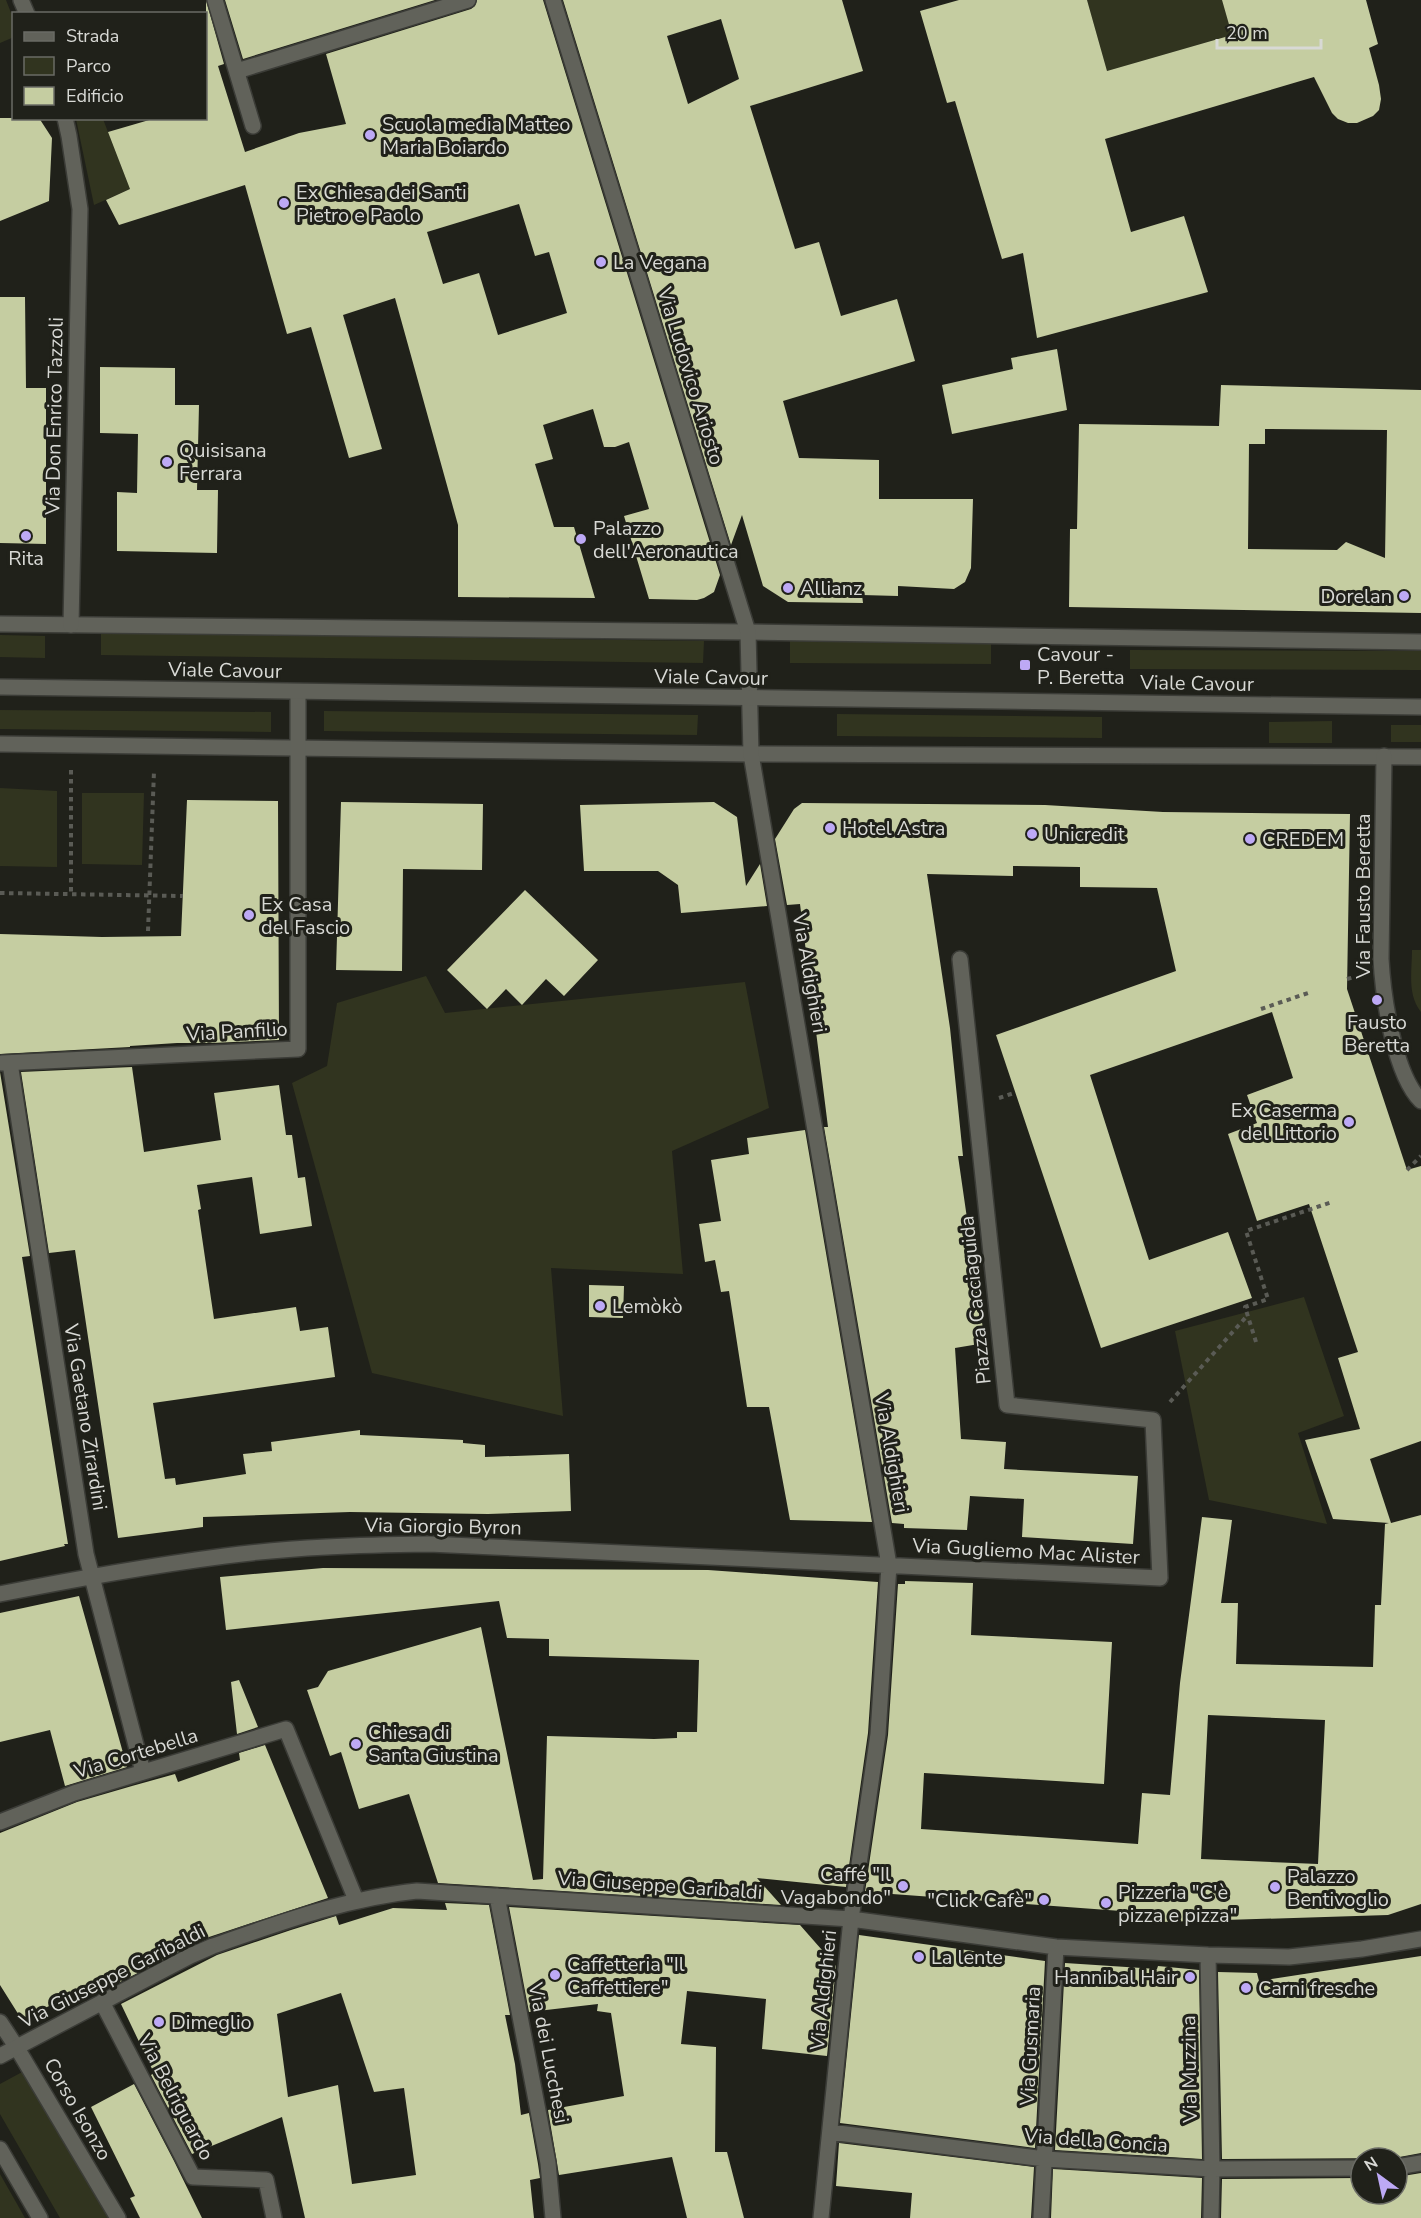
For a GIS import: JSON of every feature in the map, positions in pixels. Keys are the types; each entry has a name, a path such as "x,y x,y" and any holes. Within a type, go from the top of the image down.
{"street":[{"path":"215,0 253,126"},
{"path":"237,71 468,0"},
{"name":"Via Ludovico Ariosto","path":"553,0 748,632 749,699"},
{"name":"Via Don Enrico Tazzoli","path":"65,120 80,209 71,625"},
{"path":"0,624 1421,642"},
{"name":"Viale Cavour","path":"0,687 1421,707"},
{"name":"Via Panfilio","path":"5,1063 298,1049 298,692"},
{"name":"Via Aldighieri","path":"749,699 751,754 890,1565 878,1734 851,1919 821,2218"},
{"path":"0,744 751,754 1421,757"},
{"name":"Via Fausto Beretta","path":"1384,756 1381,959 1383,986 1397,1052 1407,1080 1421,1101"},
{"name":"Piazza Cacciaguida","path":"960,959 1007,1405 1153,1420"},
{"name":"Via Gaetano Zirardini","path":"5,1063 86,1554 143,1772"},
{"name":"Via Gugliemo Mac Alister","path":"890,1565 1160,1578 1153,1420"},
{"name":"Via Giorgio Byron","path":"0,1594 91,1576 226,1556 354,1545 429,1544 890,1565"},
{"name":"Via Cortebella","path":"0,1822 74,1793 286,1729 356,1900"},
{"name":"Via Giuseppe Garibaldi","path":"0,2056 213,1946 356,1900 417,1892 851,1919 1056,1947 1208,1955 1289,1957 1362,1949 1421,1939"},
{"name":"Via dei Lucchesi","path":"498,1896 548,2163 553,2218"},
{"name":"Via Gusmaria","path":"1041,2218 1056,1947"},
{"name":"Via Muzzina","path":"1208,1955 1211,2218"},
{"name":"Via Belriguardo","path":"102,2002 193,2177 266,2180 274,2218"},
{"name":"Corso Isonzo","path":"0,2022 118,2218"},
{"name":"Via della Concia","path":"830,2132 1045,2159 1212,2169 1349,2168"},
{"path":"0,2149 40,2218"}],"path":[{"path":"71,745 71,894"},
{"path":"148,931 154,746"},
{"path":"0,893 183,896"},
{"path":"1261,1009 1311,992"},
{"path":"1407,1170 1421,1156"},
{"path":"1257,1342 1245,1306 1268,1299 1246,1231 1332,1202"},
{"path":"1153,1420 1248,1316"}],"green space":[{"path":"0,0 6,0 12,15 12,38 0,43"},
{"path":"1087,0 1222,0 1232,35 1107,71"},
{"path":"76,120 103,120 130,189 94,205"},
{"path":"101,633 704,641 703,663 101,655"},
{"path":"0,635 45,636 45,658 0,657"},
{"path":"790,640 991,640 991,664 790,663"},
{"path":"1130,650 1421,651 1421,670 1130,669"},
{"path":"0,710 271,712 271,732 0,729"},
{"path":"324,711 698,715 697,735 324,731"},
{"path":"837,714 1102,717 1102,738 837,736"},
{"path":"1332,721 1332,743 1269,743 1269,722"},
{"path":"1391,725 1421,725 1421,742 1391,742"},
{"path":"0,788 57,791 57,867 0,866"},
{"path":"82,793 144,793 142,865 82,864"},
{"path":"1412,950 1421,950 1421,1012 1412,990"},
{"path":"426,976 445,1013 745,982 769,1108 672,1151 683,1274 551,1268 563,1416 372,1373 292,1083 327,1066 337,1003"},
{"path":"1304,1297 1344,1416 1298,1433 1327,1524 1209,1500 1175,1331"},
{"path":"24,2071 108,2218 60,2218 0,2114 0,2084"},
{"path":"0,2174 25,2218 0,2218"}],"building":[{"path":"206,0 224,64 218,66 245,152 299,133 346,124 326,54 471,9 477,0 543,0 720,575 714,592 697,600 649,599 624,516 649,509 629,442 615,447 604,447 593,409 543,425 553,459 535,464 554,527 574,527 595,598 458,597 458,525 395,298 343,315 382,449 349,458 311,327 287,334 245,185 119,225 106,200 130,189 108,132 149,120 207,120","holes":["519,204 535,256 549,252 567,313 498,335 479,273 443,284 427,232"]},
{"path":"225,0 435,0 243,59"},
{"path":"563,0 842,0 863,71 750,106 795,249 819,242 841,316 897,299 915,361 783,401 799,458 879,460 879,499 973,499 971,568 965,582 954,589 898,586 898,596 862,595 863,603 788,602 763,586 742,515 731,545","holes":["721,19 739,79 688,104 667,36"]},
{"path":"959,0 1087,0 1107,71 1232,35 1222,0 1366,0 1378,44 1369,48 1379,85 1381,99 1379,110 1373,116 1357,123 1348,123 1338,119 1332,113 1314,77 1105,139 1131,232 1184,216 1208,292 1037,338 1023,253 1002,259 955,101 947,103 920,11"},
{"path":"0,118 40,120 52,138 49,201 0,221"},
{"path":"0,297 25,297 26,388 46,388 46,544 0,543"},
{"path":"1057,349 1067,410 952,434 942,385 1013,369 1011,358"},
{"name":"Quisisana Ferrara","path":"100,367 175,368 175,405 199,405 197,490 218,490 217,553 117,551 117,492 137,493 138,434 100,433"},
{"path":"1221,385 1421,390 1421,613 1069,607 1070,529 1077,529 1079,424 1219,426","holes":["1265,429 1387,430 1385,558 1346,542 1337,550 1248,549 1249,444 1265,444"]},
{"name":"Ex Casa del Fascio","path":"187,800 278,801 279,1040 177,1043 0,1054 0,934 102,937 181,936"},
{"path":"341,802 483,804 482,870 403,869 402,971 336,970"},
{"path":"714,802 737,817 746,886 760,864 767,906 681,913 678,885 658,871 584,871 580,805"},
{"path":"802,803 1045,805 1163,812 1350,814 1347,989 1407,1170 1421,1166 1421,1441 1370,1459 1391,1523 1421,1515 1421,1904 1388,1915 1161,1922 1162,1914 865,1892 888,1735 898,1584 905,1584 905,1581 973,1583 971,1635 1112,1642 1104,1784 924,1773 921,1829 1138,1844 1142,1793 1170,1795 1180,1683 1202,1517 1232,1520 1221,1603 1238,1603 1236,1664 1373,1667 1375,1605 1381,1605 1385,1524 1389,1523 1333,1519 1305,1440 1360,1429 1338,1358 1358,1352 1309,1204 1257,1221 1228,1134 1257,1123 1247,1095 1293,1078 1272,1012 1090,1075 1149,1260 1228,1232 1252,1298 1101,1348 996,1035 1176,971 1157,888 1080,887 1080,867 1013,866 1013,876 927,874 950,1028 963,1156 958,1156 985,1343 955,1348 961,1439 1006,1442 1004,1469 1138,1476 1133,1544 1022,1537 1024,1499 970,1496 967,1530 904,1528 904,1524 892,1523 824,1127 828,1127 800,904 787,905 775,839 794,809","holes":["1208,1715 1325,1720 1318,1864 1201,1859"]},
{"path":"525,890 598,960 564,996 546,979 522,1005 506,989 487,1009 447,970"},
{"path":"132,1067 144,1152 221,1140 214,1093 279,1085 286,1135 292,1135 298,1178 305,1177 312,1226 260,1234 252,1177 197,1185 201,1209 198,1210 214,1319 296,1307 300,1331 328,1327 335,1377 153,1403 165,1479 175,1478 176,1485 246,1474 243,1454 272,1451 271,1442 360,1430 360,1435 463,1440 463,1443 485,1445 485,1457 569,1454 571,1511 488,1514 350,1512 203,1517 203,1527 118,1538 75,1250 49,1253 21,1072"},
{"path":"0,1072 30,1256 22,1257 68,1544 0,1561"},
{"path":"805,1130 872,1522 790,1520 769,1407 747,1407 729,1291 721,1292 715,1260 705,1262 699,1224 721,1221 711,1160 749,1154 747,1138"},
{"path":"589,1285 624,1286 623,1318 589,1317"},
{"path":"323,1568 708,1570 878,1582 868,1733 846,1887 757,1878 781,1905 438,1883 409,1794 359,1809 341,1752 330,1756 307,1690 318,1687 328,1671 481,1627 533,1880 543,1879 547,1736 654,1739 677,1738 677,1732 697,1732 699,1660 549,1656 549,1639 507,1638 499,1601 226,1630 220,1577"},
{"path":"79,1596 127,1767 65,1786 50,1730 0,1742 0,1613"},
{"path":"239,1680 258,1727 237,1734 231,1682"},
{"path":"265,1745 328,1898 209,1937 112,1986 107,1976 22,2020 0,1985 0,1833 77,1802 132,1786 175,1774 178,1782 240,1760 239,1753"},
{"path":"445,1903 489,1905 510,2015 505,2015 515,2064 521,2115 529,2113 538,2164 540,2178 530,2180 534,2218 305,2218 282,2117 192,2154 151,2075 154,2073 121,2004 217,1955 336,1916 339,1925 393,1908 447,1910","holes":["341,1993 374,2092 404,2088 416,2175 352,2184 338,2085 288,2097 277,2014"]},
{"path":"509,1907 800,1925 836,1966 827,2056 762,2049 766,1999 687,1991 681,2044 716,2047 715,2152 727,2152 744,2218 687,2218 672,2157 559,2175 548,2110 624,2096 611,2013 597,2011 598,2004 529,2012"},
{"path":"859,1935 1045,1961 1035,2148 840,2123"},
{"path":"1421,1956 1421,2153 1409,2155 1409,2146 1349,2146 1349,2158 1222,2159 1218,1972 1257,1973 1259,1981"},
{"path":"1065,1963 1157,1969 1158,1966 1199,1970 1202,2159 1055,2150"},
{"path":"134,2084 202,2218 140,2218 130,2198 135,2196 91,2107"},
{"path":"839,2143 1034,2167 1031,2218 910,2218 912,2193 836,2186"},
{"path":"1053,2169 1202,2178 1201,2218 1051,2218"},
{"path":"1421,2173 1421,2218 1221,2218 1222,2179 1349,2178 1349,2206 1409,2206 1409,2175"}],"place":[{"name":"Scuola media Matteo Maria Boiardo","path":"370,135"},
{"name":"Ex Chiesa dei Santi Pietro e Paolo","path":"284,203"},
{"name":"La Vegana","path":"601,262"},
{"name":"Quisisana Ferrara","path":"167,462"},
{"name":"Rita","path":"26,536"},
{"name":"Palazzo dell'Aeronautica","path":"581,539"},
{"name":"Allianz","path":"788,588"},
{"name":"Dorelan","path":"1404,596"},
{"name":"Cavour - P. Beretta","path":"1025,665"},
{"name":"Hotel Astra","path":"830,828"},
{"name":"Unicredit","path":"1032,834"},
{"name":"CREDEM","path":"1250,839"},
{"name":"Ex Casa del Fascio","path":"249,915"},
{"name":"Fausto Beretta","path":"1377,1000"},
{"name":"Ex Caserma del Littorio","path":"1349,1122"},
{"name":"Lemòkò","path":"600,1306"},
{"name":"Chiesa di Santa Giustina","path":"356,1744"},
{"name":"Caffé \"Il Vagabondo\"","path":"903,1886"},
{"name":"Palazzo Bentivoglio","path":"1275,1887"},
{"name":"\"Click Cafè\"","path":"1044,1900"},
{"name":"Pizzeria \"C'è pizza e pizza\"","path":"1106,1903"},
{"name":"La lente","path":"919,1957"},
{"name":"Caffetteria \"Il Caffettiere\"","path":"555,1975"},
{"name":"Hannibal Hair","path":"1190,1977"},
{"name":"Carni fresche","path":"1246,1988"},
{"name":"Dimeglio","path":"159,2022"}]}
